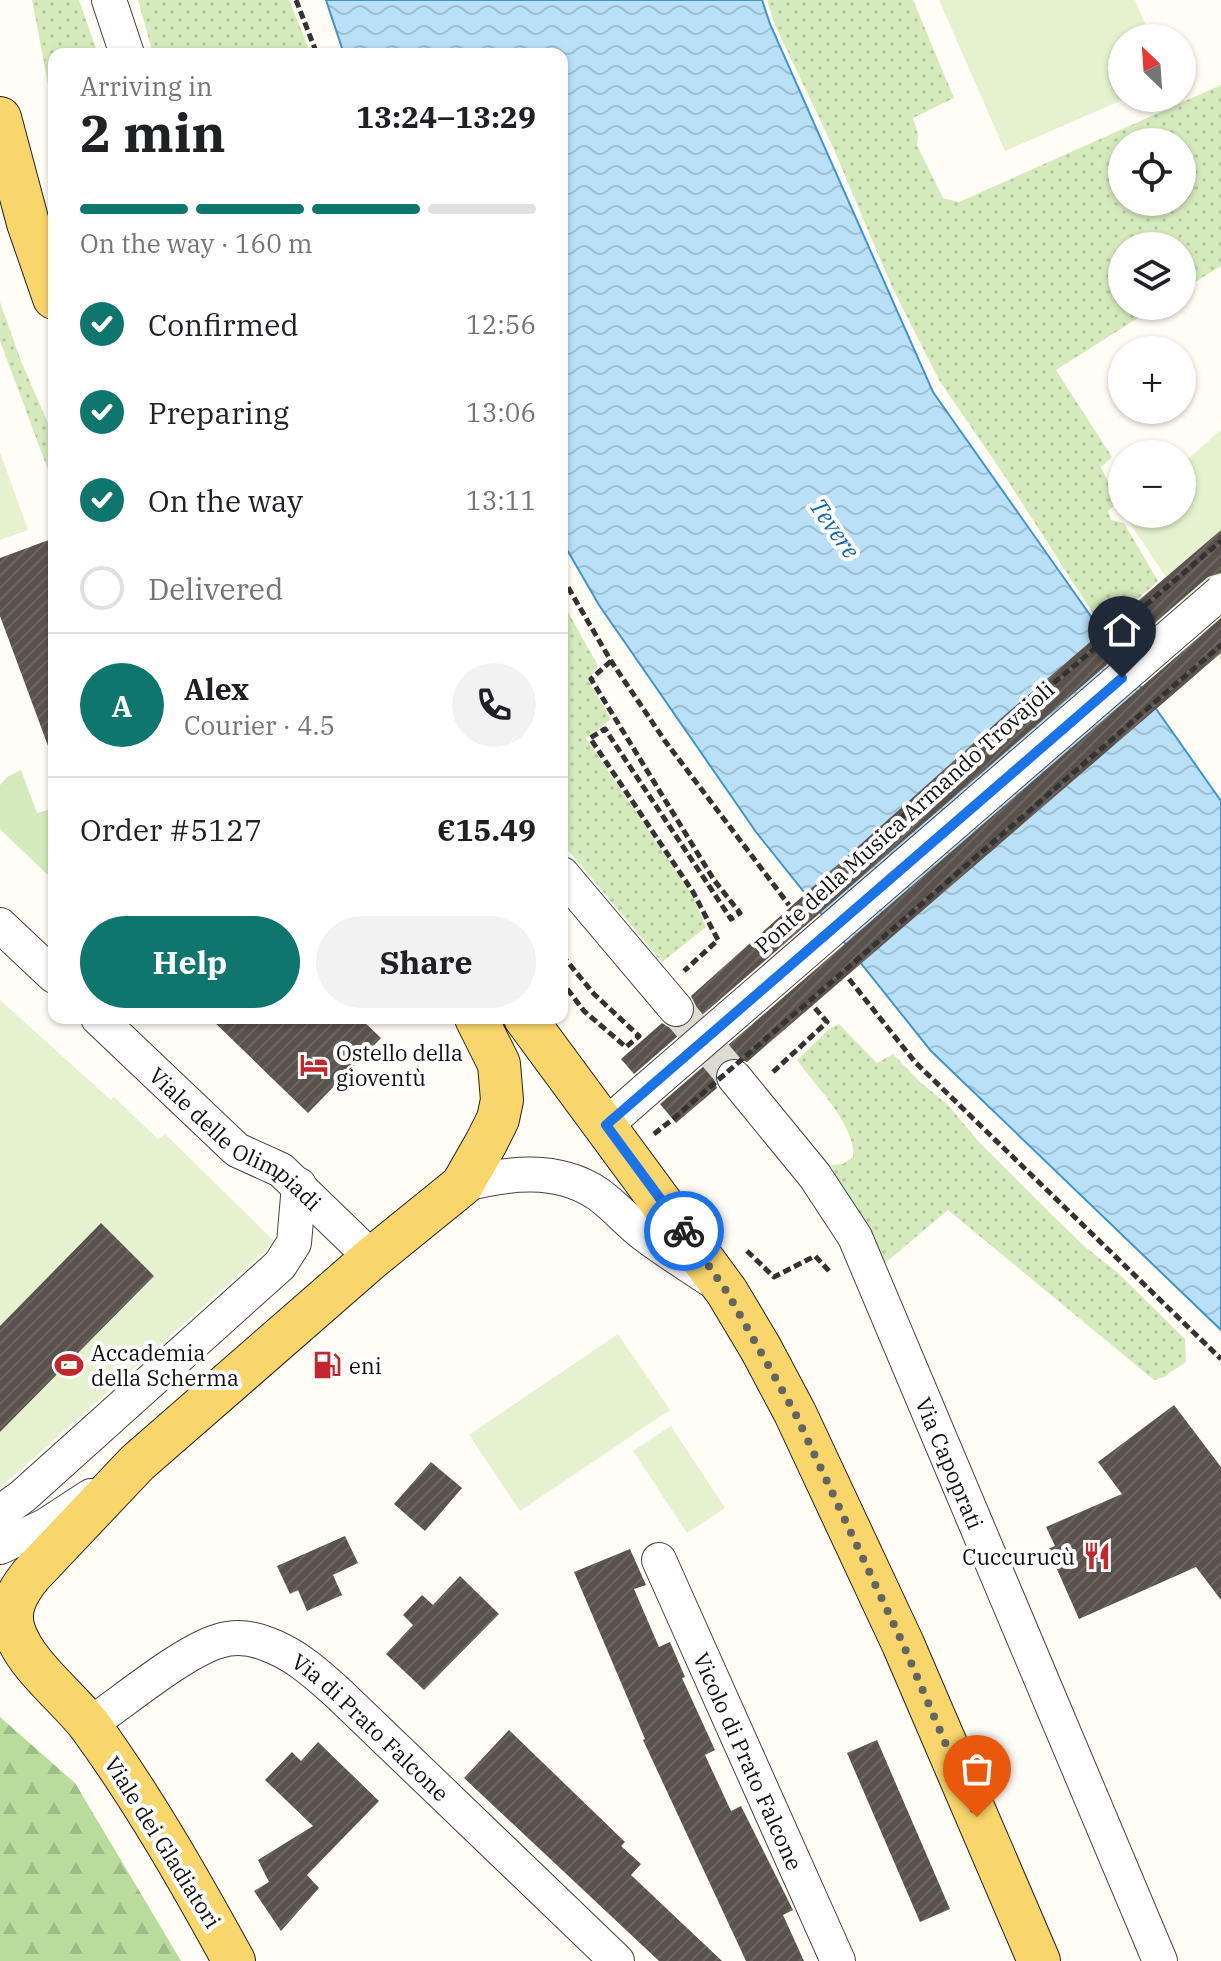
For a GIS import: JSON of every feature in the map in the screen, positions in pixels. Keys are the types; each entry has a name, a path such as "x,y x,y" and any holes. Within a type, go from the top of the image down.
{"main road":[{"path":"0,118 28,223 48,281"},
{"path":"462,1185 498,1119 502,1100 499,1064 479,1024"},
{"path":"530,1024 727,1292 795,1413 903,1644 1039,1961"},
{"name":"Viale dei Gladiatori","path":"234,1961 163,1837 89,1725 17,1662 13,1607 31,1575 137,1463 372,1258 462,1185"}],"street":[{"path":"109,0 125,48"},
{"name":"Ponte della Musica Armando Trovajoli","path":"606,1125 1221,592"},
{"path":"568,880 677,992"},
{"path":"0,925 48,970"},
{"name":"Viale delle Olimpiadi","path":"104,1024 237,1150 281,1170 372,1258"},
{"name":"Via Capoprati","path":"734,1077 815,1176 855,1237 1160,1961"},
{"path":"462,1185 510,1175 550,1175 570,1179 599,1195 642,1233 727,1292"},
{"path":"0,1513 23,1496 280,1265 294,1243 299,1185"},
{"path":"0,1547 45,1526 137,1463"},
{"name":"Vicolo di Prato Falcone","path":"659,1560 838,1961"},
{"name":"Via di Prato Falcone","path":"89,1725 211,1643 232,1638 265,1643 292,1656 338,1693 617,1961"}],"path":[{"path":"296,0 315,48"},
{"name":"Ponte della Musica Armando Trovajoli","path":"856,858 998,730 1221,541"},
{"path":"568,587 611,661 665,741 789,905"},
{"path":"673,1119 1221,645"},
{"path":"611,661 591,679 714,880 740,913 731,919 605,729 590,738 693,892 718,940 677,992"},
{"path":"568,962 594,994 639,1036 626,1047 584,1011 568,990"},
{"path":"849,979 915,1062 1221,1359"},
{"path":"791,1057 827,1022 814,1007"},
{"path":"774,1277 815,1256 834,1277"}],"green space":[{"path":"32,0 79,0 96,48 48,48 48,84"},
{"path":"138,0 289,0 309,48 151,48"},
{"path":"767,0 913,0 954,98 913,118 918,134 917,145 943,198 959,202 1108,135 1108,216 1196,216 1196,128 1125,128 1161,112 1196,112 1196,96 1221,85 1221,266 1196,281 1196,232 1108,232 1108,320 1135,320 1056,370 1108,451 1108,461 1101,467 1108,481 1108,528 1127,528 1158,581 1103,629 939,380 892,287 832,145 775,25"},
{"path":"939,0 1135,0 1145,24 1108,24 1108,106 1005,151"},
{"path":"0,302 48,423 48,470 0,341"},
{"path":"1221,430 1221,660 1133,528 1196,528 1196,452"},
{"path":"0,452 28,530 0,540"},
{"path":"568,612 598,666 588,680 611,719 586,738 692,895 706,927 662,962 568,850"},
{"path":"21,770 37,813 48,810 48,875 0,829 0,785 7,777"},
{"name":"Accademia della Scherma","path":"0,1000 111,1100 114,1097 158,1139 165,1134 275,1242 0,1488"},
{"path":"839,1024 877,1063 893,1054 948,1105 978,1141 1049,1212 1118,1273 1185,1339 1186,1362 1154,1380 948,1210 885,1263 877,1258 831,1165 843,1164 853,1157 848,1133 833,1107 797,1060 828,1030"},
{"path":"618,1334 670,1410 520,1511 469,1435"},
{"path":"671,1426 725,1508 687,1533 633,1451"},
{"path":"0,1717 75,1783 181,1961 0,1961"}],"water":[{"name":"Tevere","path":"326,0 762,0 933,392 1221,801 1221,1330 931,1051 756,832 599,605 568,551 568,48 342,48"}],"building":[{"path":"1221,530 1221,573 1208,577 634,1074 621,1059 662,1023 679,1029 689,1024 696,1006 691,996 1006,714"},
{"path":"48,540 48,746 0,616 0,558"},
{"path":"1221,618 1221,653 747,1062 732,1057 721,1062 715,1071 717,1088 676,1123 660,1104"},
{"path":"216,1024 366,1024 381,1038 308,1113"},
{"path":"101,1223 154,1276 0,1432 0,1326"},
{"path":"1174,1405 1221,1467 1221,1600 1196,1567 1079,1619 1048,1549 1055,1546 1046,1527 1122,1494 1098,1462"},
{"path":"431,1462 462,1488 425,1531 394,1504"},
{"path":"345,1536 358,1563 333,1575 342,1595 307,1611 298,1590 290,1594 277,1566"},
{"path":"630,1549 646,1585 634,1589 659,1647 670,1642 685,1677 682,1678 715,1750 705,1755 731,1811 741,1806 793,1910 783,1915 804,1961 746,1961 643,1740 574,1572"},
{"path":"460,1576 499,1614 424,1690 386,1654 413,1625 403,1615 422,1595 433,1605"},
{"path":"509,1730 625,1842 621,1846 641,1864 631,1875 722,1961 659,1961 464,1778"},
{"path":"877,1740 950,1909 920,1922 847,1753"},
{"path":"318,1742 379,1801 307,1875 319,1888 281,1931 254,1891 269,1882 258,1860 313,1826 265,1780 292,1752 301,1761"}],"tunnel":[{"path":"676,1009 734,1077"}],"way so far":[{"path":"684,1231 727,1292 795,1413 903,1644 977,1817"}],"place":[{"name":"Ostello della gioventù","path":"314,1065"},
{"name":"Accademia della Scherma","path":"69,1365"},
{"name":"eni","path":"327,1365"},
{"name":"Cuccurucù","path":"1097,1556"}],"route":[{"path":"684,1231 606,1125 1122,678"}]}
